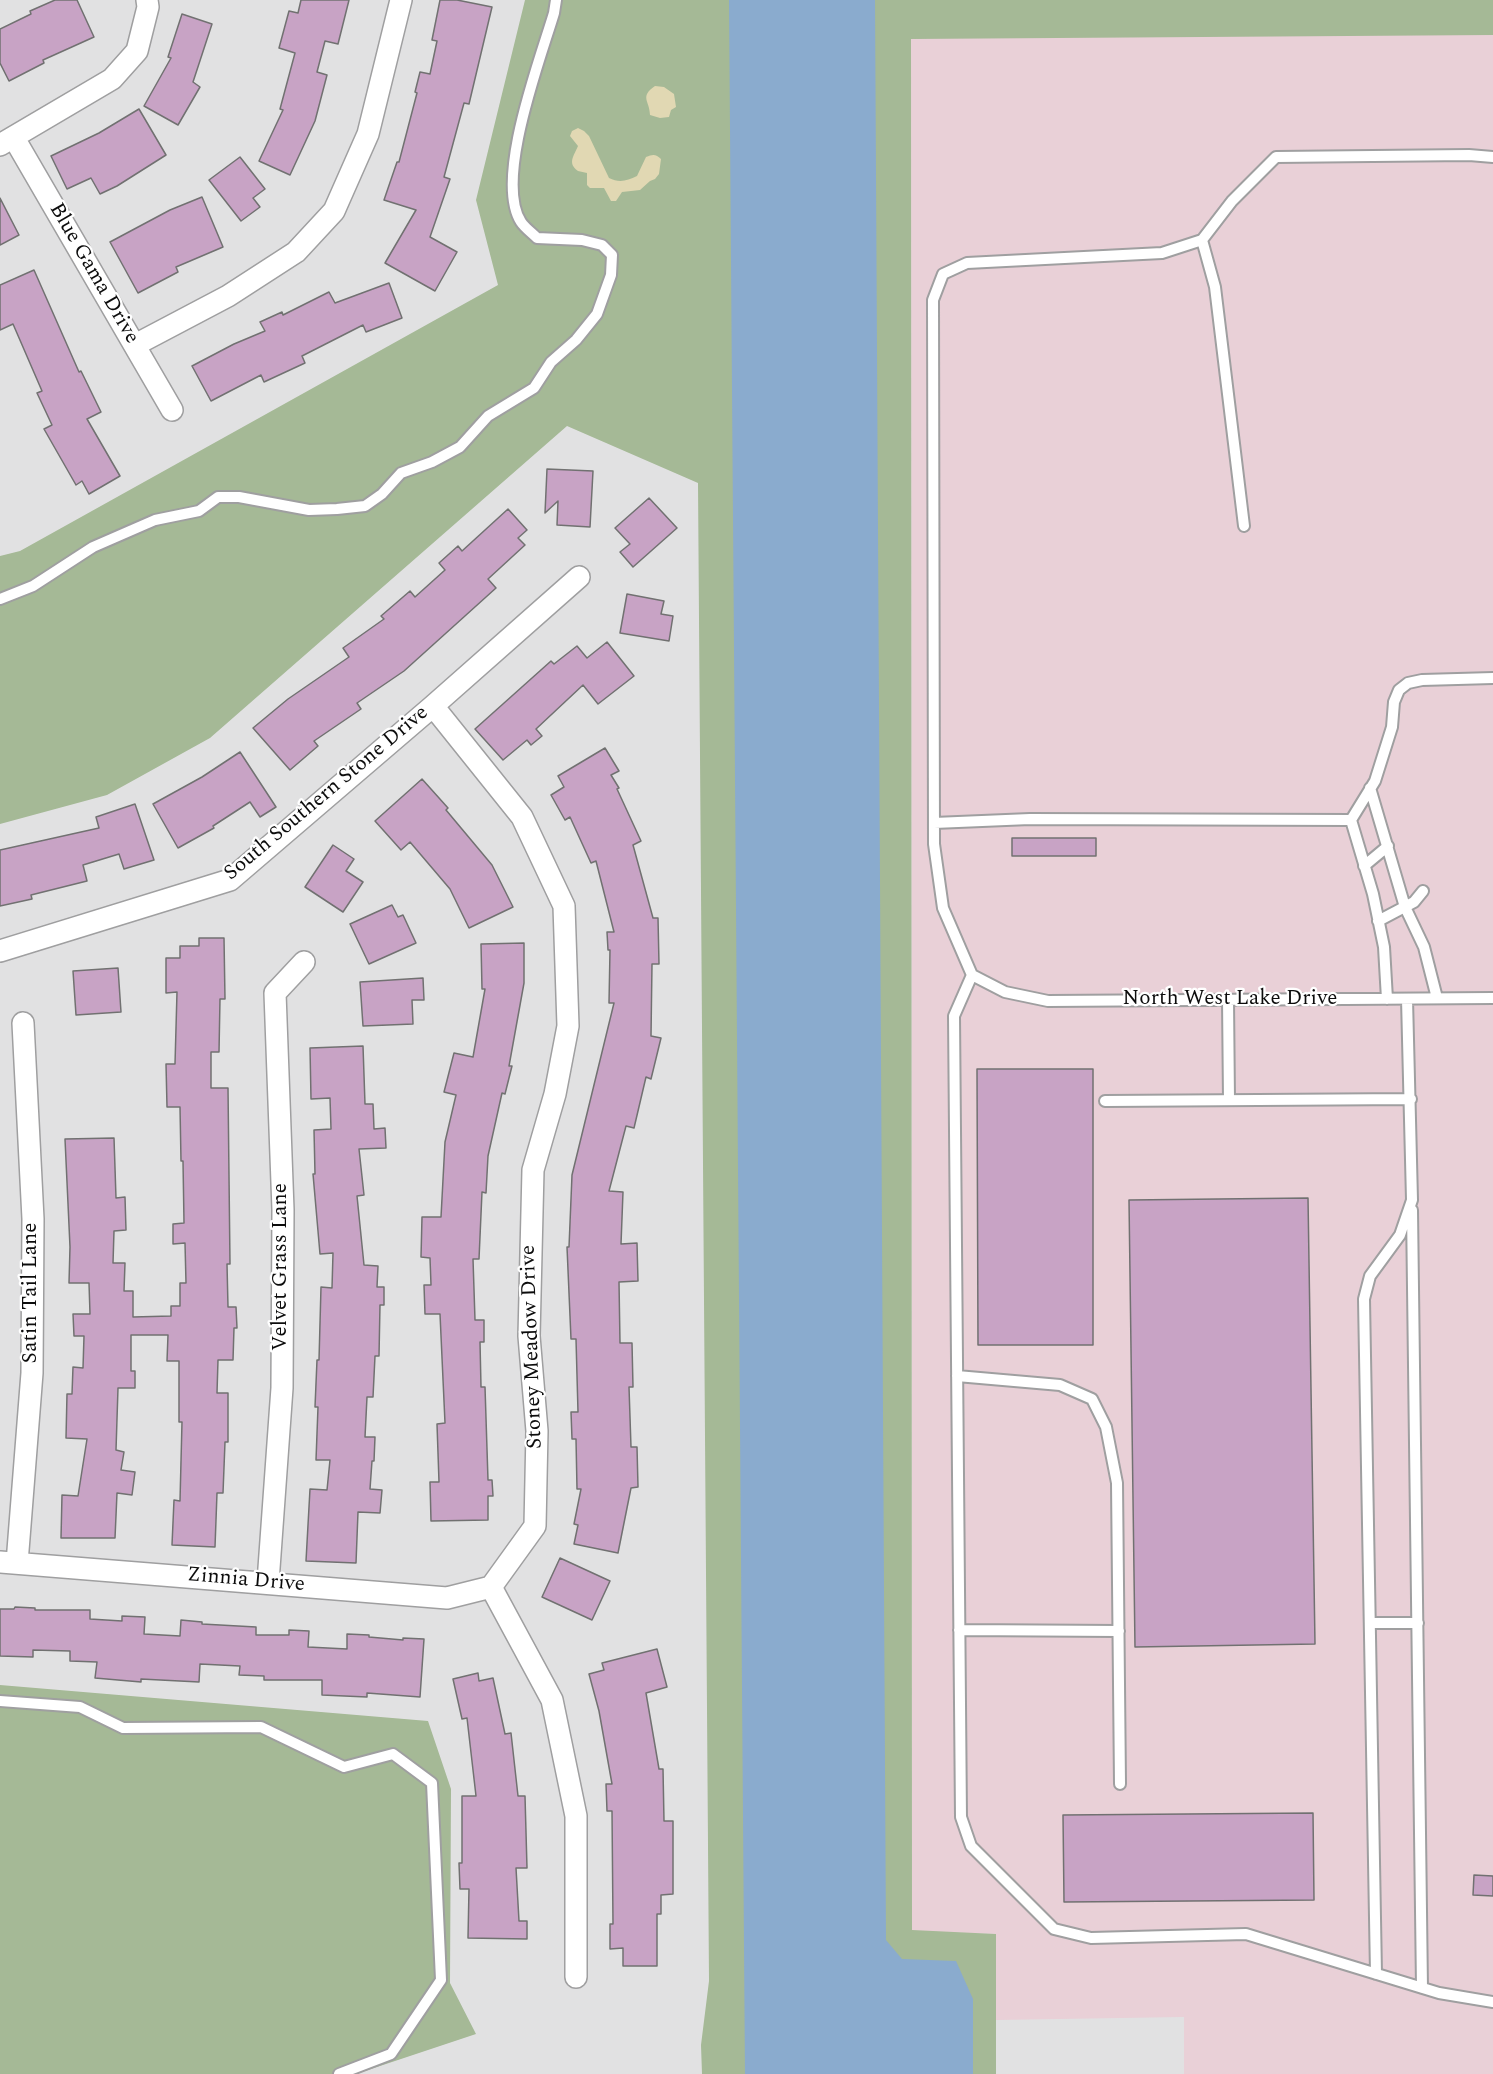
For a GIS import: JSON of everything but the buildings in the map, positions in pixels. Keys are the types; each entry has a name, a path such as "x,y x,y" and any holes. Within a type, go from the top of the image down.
{"street":[{"path":"7,142 112,79 137,51 148,7 147,0"},
{"path":"135,345 228,296 296,252 334,212 368,134 401,0"},
{"name":"Blue Gama Drive","path":"7,142 135,345 172,410"},
{"name":"South Southern Stone Drive","path":"0,951 230,880 579,577"},
{"name":"Stoney Meadow Drive","path":"433,706 522,817 564,906 568,1026 555,1094 533,1170 529,1336 537,1431 535,1526 491,1587"},
{"name":"Velvet Grass Lane","path":"268,1582 282,1376 283,1210 275,993 304,962"},
{"name":"Satin Tail Lane","path":"8,1563 32,1362 33,1219 23,1023"},
{"name":"Zinnia Drive","path":"8,1563 447,1598 491,1587"},
{"path":"491,1587 552,1700 576,1816 576,1977"}],"lane":[{"path":"0,599 33,586 93,547 155,520 199,511 218,497 239,497 309,510 365,506 382,495 401,473 432,462 460,447 488,416 534,388 551,362 576,340 597,314 612,275 612,255 602,245 582,240 537,238 520,222 513,198 512,166 517,137 554,13 555,0"},
{"path":"1493,157 1458,155 1276,157 1232,201 1202,240 1162,253 967,263 942,274 933,300 934,844 943,908 972,975 954,1016 961,1817 971,1846 1054,1929 1091,1938 1246,1934 1438,1993 1493,2002"},
{"path":"1202,240 1215,287 1244,526"},
{"path":"1387,999 1384,947 1373,894 1350,820 1375,781 1392,727 1394,702 1399,690 1408,683 1422,680 1493,678"},
{"path":"1370,788 1405,906 1424,947 1437,998"},
{"path":"934,823 1030,819 1350,820"},
{"path":"1364,866 1388,846"},
{"path":"1378,921 1414,902 1423,891"},
{"name":"North West Lake Drive","path":"972,975 1005,992 1048,1001 1493,998"},
{"path":"1228,999 1229,1100"},
{"path":"1407,999 1411,1099 1422,1988"},
{"path":"1105,1101 1411,1099"},
{"path":"1376,1974 1364,1299 1370,1276 1400,1234 1412,1200"},
{"path":"957,1377 1060,1384 1092,1399 1106,1427 1117,1483 1120,1785"},
{"path":"1370,1623 1418,1623"},
{"path":"959,1630 1119,1631"},
{"path":"0,1701 80,1707 123,1728 261,1727 344,1767 393,1754 432,1783 441,1980 391,2054 339,2074"}],"shaded area":[{"path":"1493,0 1493,2074 1184,2074 1184,2017 996,2020 996,1934 912,1931 911,39"}],"green space":[{"path":"525,0 1493,0 1493,35 911,39 912,1930 996,1934 996,2074 702,2074 701,2045 709,1981 698,483 567,426 210,738 107,795 0,824 0,556 20,551 498,285 476,200"},
{"path":"0,1685 428,1721 451,1789 450,1983 476,2034 356,2074 0,2074"}],"sand":[{"path":"655,86 664,87 674,94 676,107 671,110 669,117 660,118 650,115 646,96"},
{"path":"578,128 589,136 609,178 623,181 637,176 646,157 653,155 661,159 659,174 640,190 622,192 616,201 611,201 604,188 590,188 587,185 587,173 578,171 573,165 572,159 578,146 570,136 572,131"}],"water":[{"path":"729,0 875,0 886,1940 902,1959 956,1961 973,1999 973,2074 745,2074"}]}
